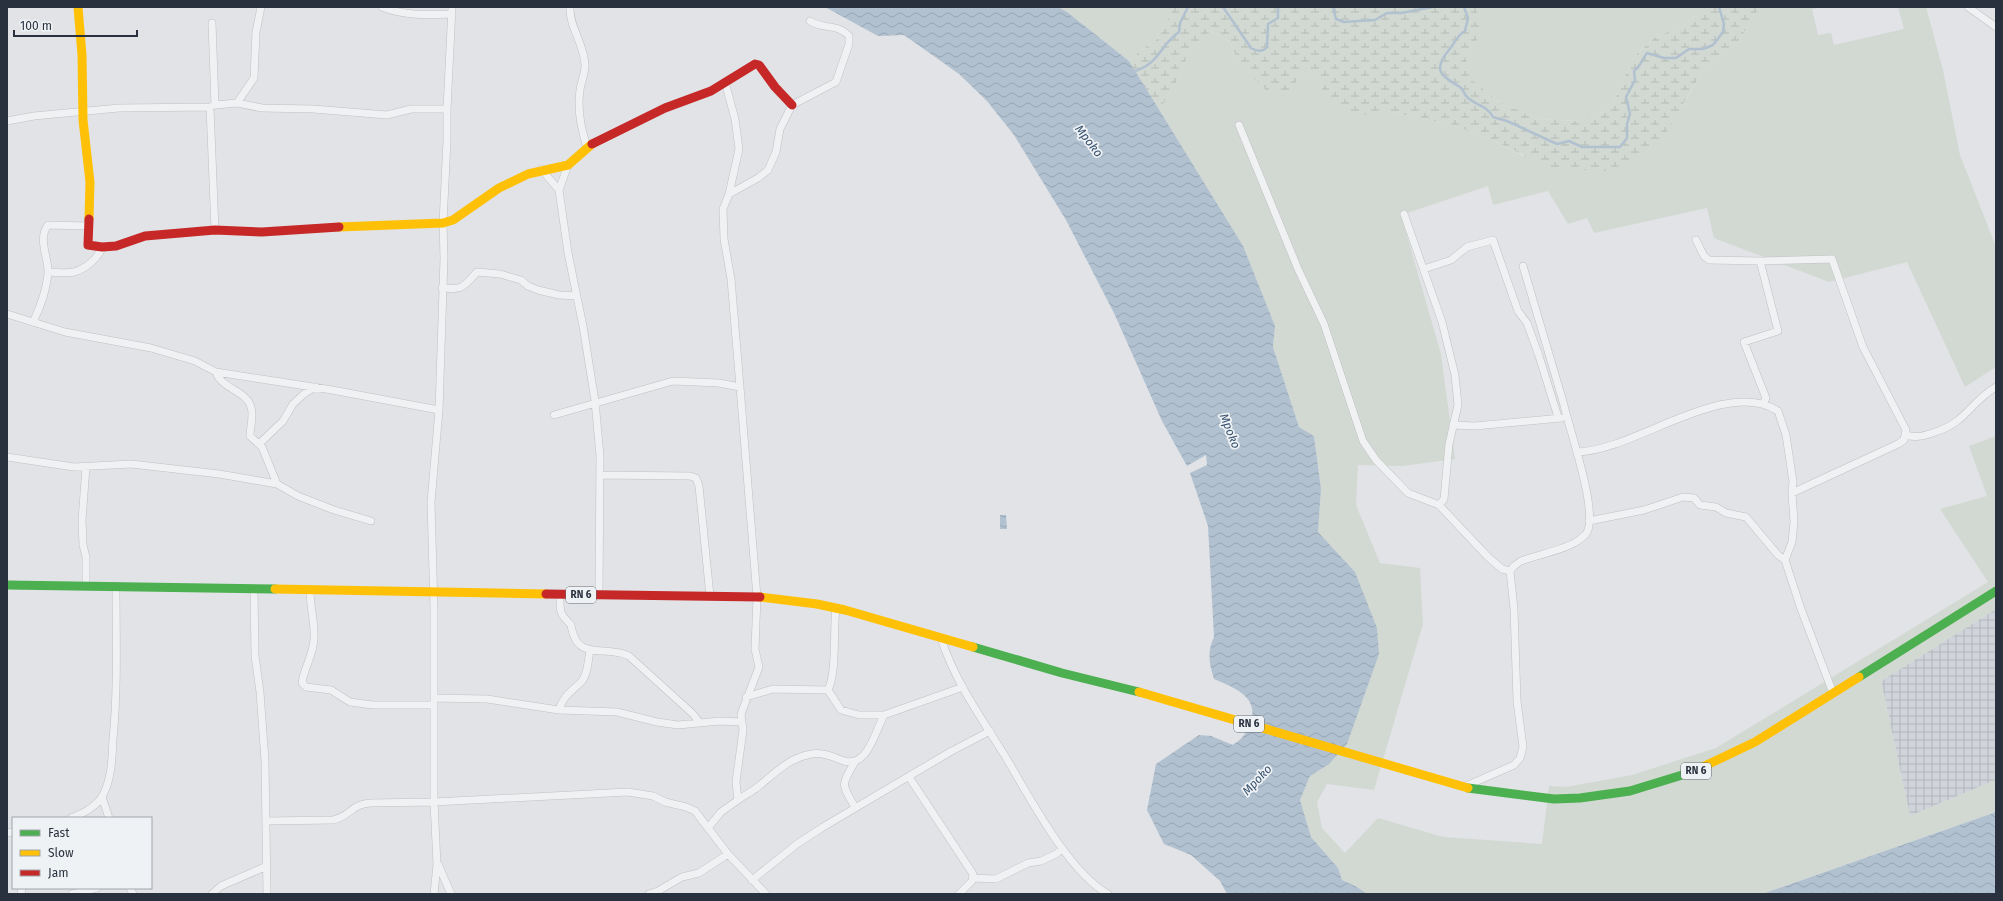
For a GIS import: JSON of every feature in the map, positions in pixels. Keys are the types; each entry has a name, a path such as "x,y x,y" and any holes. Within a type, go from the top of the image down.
{"main road":[{"path":"78,7 82,55 85,155 90,182 88,244 102,247 116,246 145,236 215,230 262,232 312,228 443,223 453,220 499,188 528,174 568,165 588,147 618,130 665,108 711,91 751,66 759,65 775,87 792,105"},
{"name":"RN 6","path":"7,585 757,597 810,603 836,608 1062,673 1143,694 1464,787 1522,796 1554,799 1580,798 1630,791 1690,774 1755,742 1996,591"}],"street":[{"path":"237,103 254,78 256,32 261,7"},
{"path":"382,7 395,12 414,14 452,10 443,223 438,410 431,502 434,802 437,864 434,894"},
{"path":"570,7 569,14 580,43 585,65 580,92 579,121 588,147"},
{"path":"1968,7 1976,9 1996,27"},
{"path":"729,194 758,178 768,170 776,152 780,129 792,105 836,82 849,44 849,36 843,30 816,25 810,21"},
{"path":"212,23 215,230"},
{"path":"725,82 735,119 739,148 729,194 723,208 724,239 730,279 740,387 757,597 755,649 759,667 755,682 746,697 741,714 743,730 741,751 736,774 736,790 738,800"},
{"path":"7,121 34,116 145,107 213,106 237,103 262,108 312,109 388,115 411,108 447,109"},
{"path":"1239,125 1298,269 1324,324 1363,441 1376,460 1408,493 1439,505 1488,556 1502,569 1510,571"},
{"path":"568,165 559,190 568,253 599,428 601,475 599,595"},
{"path":"542,170 559,190"},
{"path":"1404,214 1424,269 1451,352 1458,405 1450,444 1444,499 1439,505"},
{"path":"33,322 44,297 48,272 42,240 44,229 48,225 88,226"},
{"path":"1424,269 1451,260 1467,247 1493,240 1518,312 1527,323 1558,417"},
{"path":"1696,240 1704,256 1709,260 1760,261 1832,259 1863,346 1890,403 1903,424 1905,435 1904,440 1898,444 1792,493"},
{"path":"48,272 74,272 93,261 100,254 102,247"},
{"path":"1760,261 1778,330 1744,342 1766,398 1763,404"},
{"path":"1464,787 1514,765 1520,758 1522,748 1517,701 1514,609 1510,571 1521,561 1577,542 1586,534 1589,521 1578,452 1567,422 1564,405 1523,266"},
{"path":"442,288 459,289 465,287 477,272 488,272 521,280 528,286 552,294 576,296"},
{"path":"7,314 65,332 151,348 195,361 216,372 316,387 438,410"},
{"path":"216,372 219,381 247,400 252,406 250,436 264,451 277,484"},
{"path":"554,414 673,381 718,383 740,387"},
{"path":"259,444 283,421 293,404 316,387"},
{"path":"1905,435 1923,437 1947,429 1968,413 1987,392 1996,387"},
{"path":"1578,452 1610,445 1725,403 1763,404 1778,411 1782,418 1792,467 1794,522 1792,542 1786,560 1801,609 1833,693"},
{"path":"1453,425 1475,426 1558,417 1567,422"},
{"path":"7,457 86,467 131,464 219,474 277,484 298,496 334,510 371,521"},
{"path":"86,467 82,520 83,545 86,557 86,586"},
{"path":"601,475 690,476 696,478 699,486 710,596"},
{"path":"1589,521 1648,509 1683,497 1694,498 1700,505 1716,507 1726,513 1746,517 1778,555 1786,560"},
{"path":"74,817 80,815 93,806 102,797 112,766 116,704 116,586"},
{"path":"254,590 255,656 260,692 265,761 268,894"},
{"path":"310,591 315,637 302,683 306,687 331,690 350,702 372,705 487,699 559,710 618,712 657,722 678,725 699,722 741,722"},
{"path":"560,595 560,609 562,618 571,625 573,637 576,643 590,650 621,652 629,656 693,714 699,722"},
{"path":"828,690 832,682 836,608"},
{"path":"941,638 963,687 1062,849 1101,890 1108,894"},
{"path":"559,710 565,696 581,683 586,671 590,650"},
{"path":"828,690 841,710 859,715 884,715 963,687"},
{"path":"746,697 773,689 828,690"},
{"path":"855,808 844,789 844,781 856,762 864,755 871,744 884,715"},
{"path":"752,880 797,844 950,752 990,731"},
{"path":"708,828 721,812 758,787 783,766 811,754 822,754 846,762 856,762"},
{"path":"909,777 973,874 973,878"},
{"path":"266,821 333,820 343,818 360,803 434,802 628,792 653,796 665,802 696,811 728,854 766,894"},
{"path":"102,797 109,817"},
{"path":"80,815 85,817"},
{"path":"973,878 996,879 1028,863 1041,861 1056,854 1062,849"},
{"path":"649,894 658,891 682,877 699,873 728,854"},
{"path":"437,864 451,894"},
{"path":"212,894 221,886 267,866"},
{"path":"959,894 973,878"},
{"path":"72,894 93,889"}],"shaded area":[{"path":"1996,609 1996,780 1910,816 1881,681"}],"green space":[{"path":"1058,7 1174,7 1156,40 1129,61 1067,12"},
{"path":"1174,7 1475,7 1482,20 1478,38 1465,56 1471,79 1499,102 1538,119 1578,121 1611,109 1632,59 1654,38 1685,25 1704,7 1760,7 1736,45 1704,69 1665,135 1639,157 1608,171 1552,169 1492,140 1453,125 1389,112 1350,116 1324,97 1319,76 1303,71 1289,92 1267,91 1240,64 1229,41 1211,31 1190,49 1179,78 1159,111 1129,61 1156,40"},
{"path":"1475,7 1704,7 1685,25 1654,38 1632,59 1611,109 1578,121 1538,119 1499,102 1470,79 1465,56 1478,38 1477,10"},
{"path":"1760,7 1825,7 1812,9 1818,35 1831,33 1834,45 1904,29 1898,7 1926,7 1943,70 1960,155 1996,247 1996,367 1965,387 1907,262 1829,282 1714,238 1707,208 1594,233 1587,218 1568,224 1548,191 1493,205 1488,186 1401,215 1441,354 1455,459 1402,466 1358,465 1356,505 1380,563 1420,568 1423,624 1374,790 1327,784 1317,802 1322,828 1345,853 1378,818 1443,837 1542,844 1549,786 1566,787 1632,775 1716,748 1988,582 1940,509 1987,496 1969,446 1996,436 1996,609 1881,681 1910,816 1996,780 1996,812 1762,894 1367,894 1357,887 1341,880 1338,868 1311,837 1300,800 1310,776 1329,764 1379,654 1355,572 1318,532 1321,489 1314,436 1299,427 1273,347 1275,326 1159,111 1179,78 1190,49 1210,31 1229,41 1240,64 1288,92 1303,71 1319,76 1324,97 1369,112 1389,112 1453,125 1492,140 1523,156 1682,107 1704,69 1736,45"}],"water":[{"name":"Mpoko","path":"825,7 1058,7 1067,12 1129,61 1243,246 1275,326 1273,347 1299,427 1314,436 1321,489 1318,532 1355,572 1377,628 1379,654 1347,744 1329,764 1310,776 1300,800 1311,837 1338,868 1342,880 1357,887 1367,894 1227,894 1220,881 1191,855 1164,844 1147,810 1156,764 1199,735 1211,736 1233,745 1246,732 1251,721 1252,712 1248,699 1236,689 1214,679 1210,663 1210,648 1214,637 1208,526 1190,473 1207,465 1206,455 1187,466 1162,421 1114,313 1066,220 1014,135 987,101 959,74 904,35 878,36"},
{"path":"1000,515 1006,515 1007,529 1000,529"},
{"path":"1996,812 1996,894 1762,894"}],"waterway":[{"path":"1135,71 1149,64 1167,43 1179,32 1180,23 1188,7"},
{"path":"1223,7 1251,48 1259,51 1267,47 1268,24 1278,18 1278,7"},
{"path":"1333,7 1336,19 1344,22 1375,20 1387,13 1401,13 1433,7"},
{"path":"1464,7 1468,18 1465,31 1458,37 1441,63 1440,68 1444,76 1461,88 1470,100 1488,110 1493,117 1507,121 1557,144 1569,141 1582,147 1620,147 1627,138 1627,124 1630,114 1626,97 1635,80 1634,71 1647,53 1664,58 1676,58 1689,49 1703,49 1713,45 1723,32 1724,24 1719,7"}],"traffic: fast":[{"path":"7,585 275,589"},
{"path":"1859,677 1996,591"},
{"path":"973,647 1062,673 1139,692"},
{"path":"1468,788 1554,799 1580,798 1630,791 1692,772"}],"traffic: slow":[{"path":"78,7 82,55 83,120 90,182 89,219"},
{"path":"339,227 443,223 453,220 499,188 528,174 568,165 592,144"},
{"path":"275,589 546,594"},
{"path":"760,597 817,604 845,610 973,647"},
{"path":"1692,772 1755,742 1859,677"},
{"path":"1139,692 1468,788"}],"traffic: jam":[{"path":"592,144 665,108 711,91 755,64 759,65 775,87 792,105"},
{"path":"89,219 88,245 102,247 116,246 145,236 215,230 262,232 339,227"},
{"path":"546,594 760,597"}]}
